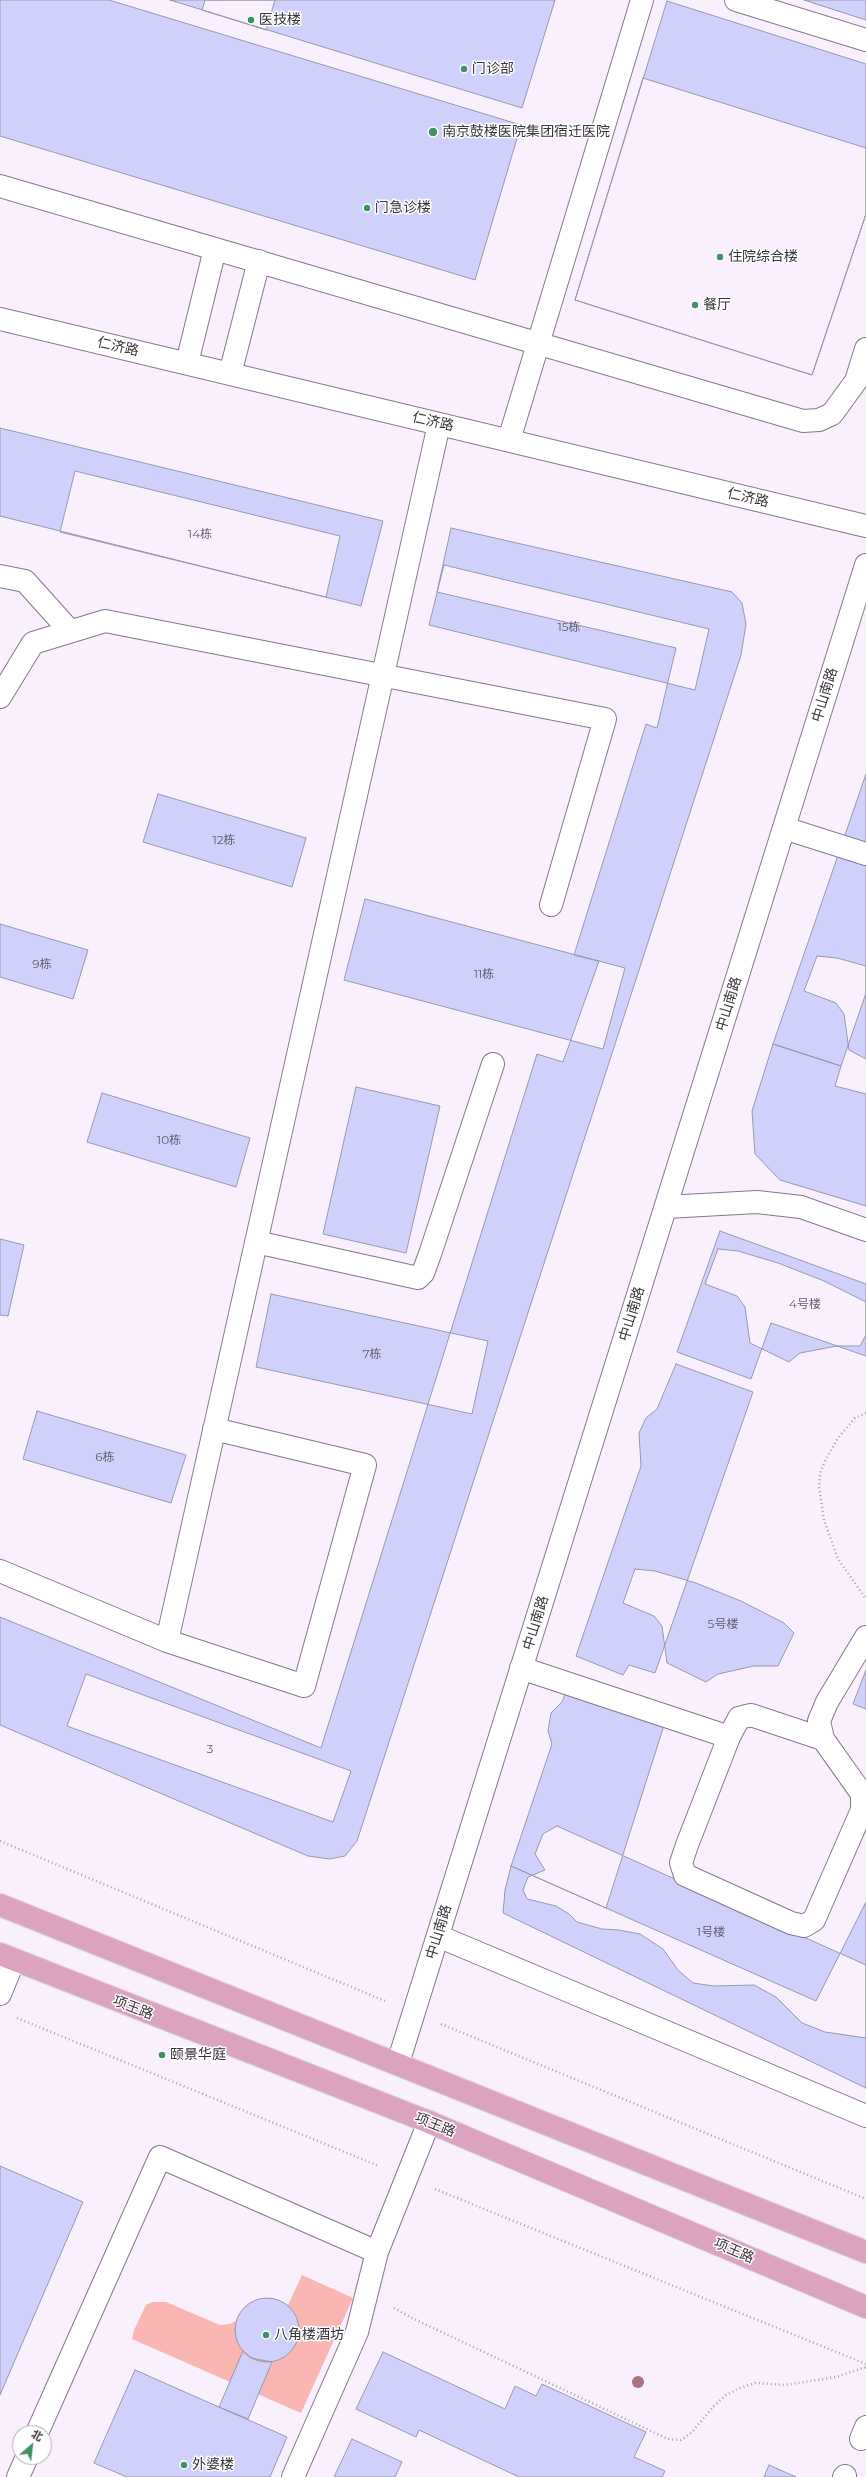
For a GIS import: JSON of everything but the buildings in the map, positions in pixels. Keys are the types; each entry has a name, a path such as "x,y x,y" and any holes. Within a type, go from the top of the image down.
{"main road":[{"path":"0,1905 398,2063 866,2252"},
{"name":"项王路","path":"7,1957 429,2122 866,2307"}],"street":[{"path":"509,440 642,0"},
{"path":"736,0 866,40"},
{"path":"0,186 802,421 820,420 832,414 856,381 866,349"},
{"path":"187,364 215,249"},
{"path":"230,374 259,261"},
{"name":"仁济路","path":"0,319 866,526"},
{"path":"166,1641 439,424"},
{"name":"中山南路","path":"398,2063 866,565"},
{"path":"0,576 25,581 70,631"},
{"path":"0,697 33,643 105,621 605,719 552,905"},
{"path":"784,828 866,854"},
{"path":"256,1242 418,1278 423,1273 428,1260 492,1064"},
{"path":"666,1207 757,1202 801,1207 866,1230"},
{"path":"0,1571 166,1641 304,1686 365,1465 214,1429"},
{"path":"823,1739 751,1715 739,1718 729,1737 683,1857 681,1863 685,1875 791,1923 804,1926 814,1920 862,1810 862,1794 823,1739 819,1721 824,1708 866,1637"},
{"path":"521,1668 729,1737"},
{"path":"438,1936 866,2116"},
{"path":"0,1994 7,1957"},
{"path":"293,2477 358,2332 376,2252 429,2122"},
{"path":"41,2425 160,2156 376,2252"},
{"path":"18,2477 23,2465"}],"path":[{"path":"866,1413 856,1418 838,1438 820,1472 819,1487 824,1520 838,1559 866,1599"},
{"path":"391,2304 412,2318 668,2439 681,2440 691,2433 714,2406 726,2395 740,2388 756,2383 785,2385 836,2377 866,2367"}],"shaded area":[{"path":"302,2275 353,2298 301,2413 132,2339 134,2330 146,2305 152,2302 166,2302 220,2325 230,2324 236,2321 248,2304 258,2299 279,2300 288,2305"}],"place":[{"name":"医技楼","path":"251,20"},
{"name":"门诊部","path":"464,69"},
{"name":"南京鼓楼医院集团宿迁医院","path":"433,132"},
{"name":"门急诊楼","path":"367,208"},
{"name":"住院综合楼","path":"720,257"},
{"name":"餐厅","path":"695,305"},
{"name":"颐景华庭","path":"162,2055"},
{"name":"八角楼酒坊","path":"266,2335"},
{"name":"外婆楼","path":"184,2465"}]}
